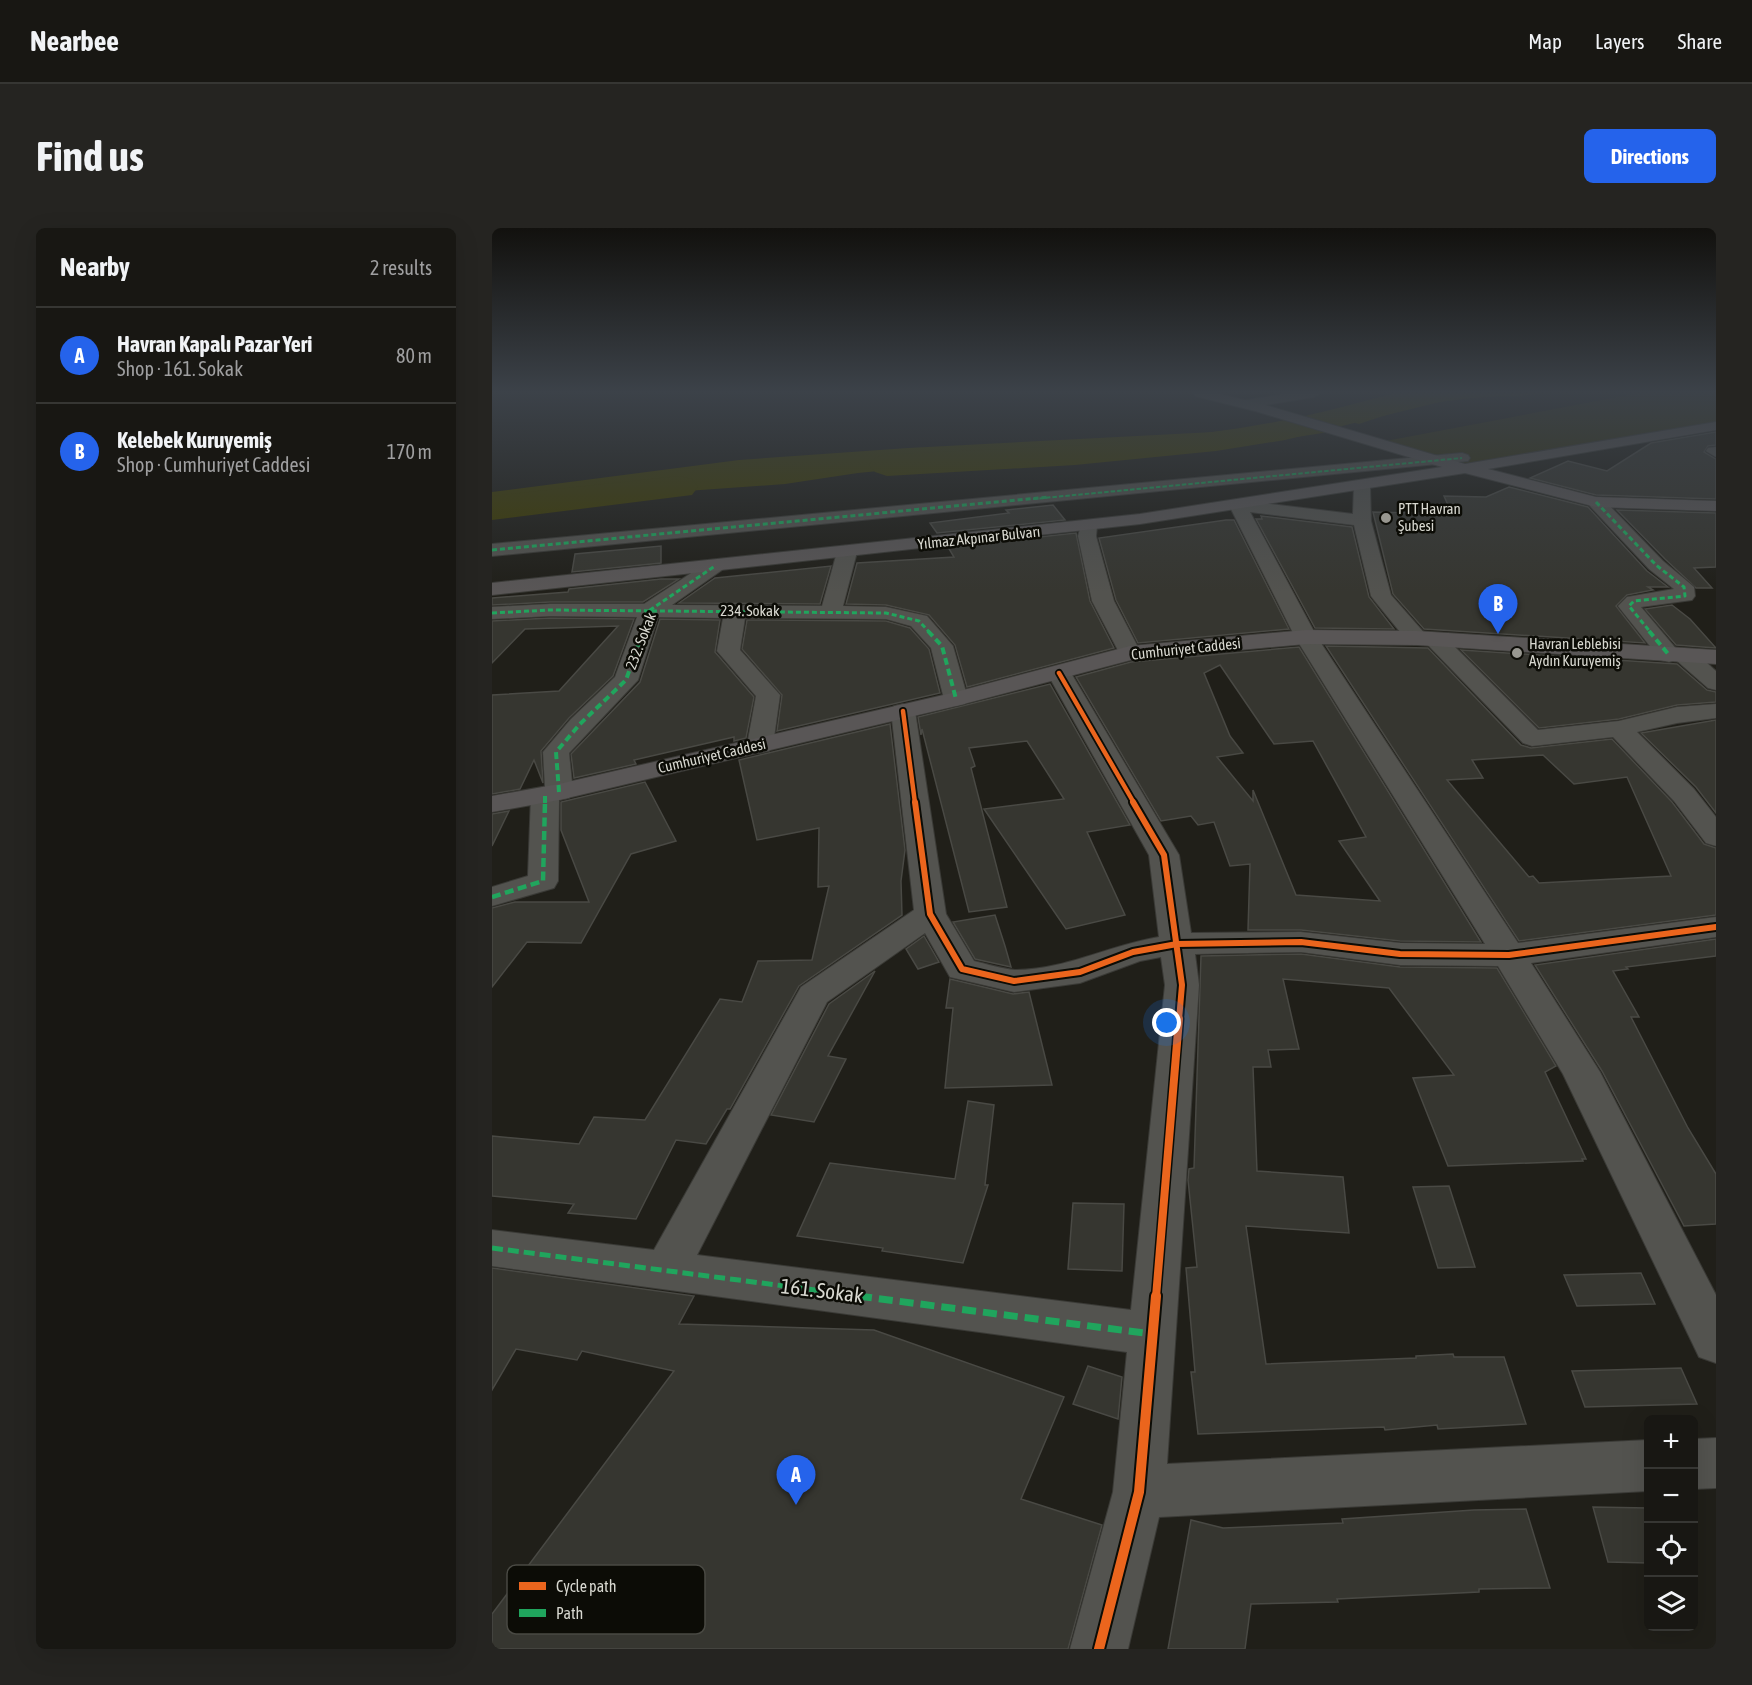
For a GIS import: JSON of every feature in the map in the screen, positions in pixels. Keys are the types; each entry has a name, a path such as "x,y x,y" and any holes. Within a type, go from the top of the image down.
{"main road":[{"path":"1430,459 1436,461"},
{"name":"Yılmaz Akpınar Bulvarı","path":"492,590 1088,526 1362,486 1495,459"},
{"path":"1463,464 1596,502 1716,506"},
{"name":"Cumhuriyet Caddesi","path":"492,804 552,793 956,699 1130,653 1306,637 1426,639 1716,657"}],"street":[{"path":"492,550 1436,461 1463,464"},
{"path":"1362,486 1362,521 1381,596 1532,738 1618,729 1677,715 1716,711"},
{"path":"1596,502 1656,565 1684,587 1685,596 1634,601 1629,606 1677,656 1716,683"},
{"path":"1238,505 1362,521"},
{"path":"1238,505 1306,637 1581,1072 1716,1342"},
{"path":"1088,526 1087,536 1103,601 1130,653"},
{"path":"831,612 847,552"},
{"name":"232. Sokak","path":"492,897 543,881 556,752 580,724 626,680 650,610 715,566"},
{"name":"234. Sokak","path":"492,613 550,610 650,610 886,613 919,621 942,646 956,699"},
{"path":"735,611 728,651 768,695 760,745"},
{"path":"1059,673 1164,855 1182,986 1139,1492 1098,1649"},
{"path":"903,711 930,914 962,969 1014,981 1080,972 1133,952 1177,944 1300,942 1400,954 1509,955 1716,927"},
{"path":"1618,729 1684,795 1716,837"},
{"path":"666,1270 813,994 930,914"},
{"name":"161. Sokak","path":"492,1248 1152,1334"},
{"path":"1698,1464 1716,1463"},
{"path":"1139,1492 1644,1466"}],"shaded area":[{"path":"997,459 858,473 785,484 574,499 492,510 492,492 739,460"},
{"path":"1431,459 1521,459 1464,469"}],"building":[{"path":"1625,459 1716,459 1716,499 1596,495 1530,478 1568,461 1607,471"},
{"path":"1509,487 1588,507 1647,571 1668,587 1648,587 1653,590 1627,595 1616,606 1645,643 1424,629 1393,594 1373,512 1452,514 1444,496 1486,497"},
{"path":"1053,505 1065,520 937,533 930,523 1009,513 1006,510"},
{"path":"1617,510 1716,513 1716,567 1694,568 1712,588 1696,588"},
{"path":"1261,516 1352,527 1369,597 1394,629 1315,628 1256,519 1262,519"},
{"path":"1234,520 1289,629 1138,643 1116,600 1099,538"},
{"path":"1076,533 1090,601 1114,648 967,687 955,645 929,615 886,605 846,604 857,563 954,557 948,547"},
{"path":"661,546 661,563 572,572 575,554"},
{"path":"831,566 820,604 679,603 715,578"},
{"path":"679,579 643,602 550,602 492,605 492,598 568,592 569,589"},
{"path":"1672,605 1690,619 1716,648 1676,645 1645,609"},
{"path":"550,618 634,619 613,676 569,718 541,751 543,783 534,760 520,789 492,794 492,695 559,691 618,626 525,629 492,663 492,621"},
{"path":"660,619 720,620 715,652 754,697 746,738 734,741 734,737 634,760 636,764 574,778 571,754 640,682"},
{"path":"747,620 886,621 910,628 929,649 940,693 777,731 782,695 742,649"},
{"path":"1326,646 1428,648 1521,745 1531,748 1612,739 1672,802 1704,844 1716,848 1716,915 1519,941","holes":["1543,755 1574,784 1627,777 1671,876 1539,883 1533,876 1529,877 1447,780 1483,778 1472,760"]},
{"path":"1299,647 1481,942 1400,941 1301,930 1248,930 1250,864 1230,866 1214,822 1198,825 1191,816 1161,821 1076,677 1131,662","holes":["1220,665 1274,744 1313,741 1366,837 1339,841 1380,901 1296,895 1253,790 1253,801 1217,757 1243,753 1230,736 1204,673"]},
{"path":"1461,650 1677,664 1707,690 1716,692 1716,702 1677,705 1619,719 1539,728"},
{"path":"1050,684 1130,825 1087,832 1125,915 1066,929 984,809 1064,799 1027,741 969,748 975,766 971,768 1007,907 969,912 918,717"},
{"path":"1716,720 1716,813 1696,787 1641,733"},
{"path":"890,724 905,850 901,881 902,915 799,986 730,1109 727,1109 706,1144 676,1140 636,1219 568,1213 574,1204 492,1196 492,1136 579,1144 594,1117 645,1120 720,999 742,1002 758,961 812,960 829,886 818,887 819,828 757,840 739,760"},
{"path":"645,782 676,841 631,854 581,943 527,942 492,987 492,908 515,902 589,902 561,830 561,802"},
{"path":"509,811 492,846 492,814"},
{"path":"995,915 1011,967 975,959 953,922"},
{"path":"924,936 939,962 918,969 906,949"},
{"path":"1716,939 1716,956 1626,967 1628,969 1613,971 1639,1017 1631,1017 1688,1128 1716,1174 1716,1224 1684,1226 1602,1071 1535,965"},
{"path":"1301,954 1400,967 1497,968 1556,1066 1545,1072 1586,1159 1582,1159 1583,1161 1448,1166 1413,1078 1454,1075 1389,988 1283,979 1299,1049 1268,1050 1271,1067 1253,1067 1257,1171 1343,1177 1349,1233 1246,1226 1266,1364 1416,1358 1416,1356 1453,1354 1454,1357 1504,1357 1526,1424 1438,1429 1437,1425 1385,1430 1384,1427 1198,1434 1191,1372 1195,1372 1186,1268 1197,1267 1188,1180 1189,1169 1194,1168 1201,956"},
{"path":"875,971 828,1056 846,1059 814,1122 771,1115 829,1004"},
{"path":"950,979 1013,994 1029,992 1052,1085 945,1088 953,1008 946,1008"},
{"path":"968,1101 994,1105 985,1185 988,1185 963,1263 882,1251 883,1248 797,1236 830,1163 955,1179"},
{"path":"1449,1186 1475,1267 1438,1268 1413,1187"},
{"path":"1073,1203 1124,1204 1122,1271 1068,1269"},
{"path":"492,1268 694,1296 679,1324 874,1330 1064,1397 1021,1499 1102,1525 1068,1649 492,1649 492,1614 507,1594 507,1634 705,1634 705,1565 529,1565 674,1371 582,1351 577,1360 516,1349 492,1390"},
{"path":"1641,1273 1655,1304 1577,1306 1564,1275"},
{"path":"1088,1366 1122,1377 1118,1419 1073,1404"},
{"path":"1681,1368 1697,1404 1585,1407 1572,1371"},
{"path":"1593,1507 1644,1508 1644,1563 1608,1562"},
{"path":"1526,1509 1550,1588 1479,1589 1479,1592 1337,1599 1338,1602 1251,1604 1245,1649 1168,1649 1191,1520 1223,1528 1343,1523 1342,1519 1474,1510"}],"waterway":[{"path":"887,465 994,459"},
{"path":"492,508 679,487"}],"marked path":[{"path":"492,550 1448,459"},
{"path":"1596,502 1656,565 1684,587 1685,596 1634,601 1629,606 1669,655"},
{"path":"559,792 556,752 580,724 626,680 650,610 715,566"},
{"path":"492,613 550,610 886,613 919,621 942,646 956,699"},
{"path":"492,897 543,881 545,795"},
{"path":"492,1248 1152,1334"}],"cycle path":[{"path":"1059,673 1164,855 1182,985 1139,1492 1099,1649"},
{"path":"903,711 930,914 962,969 1014,981 1080,972 1133,952 1177,944 1301,942 1400,954 1509,955 1716,927"}],"place":[{"name":"PTT Havran Şubesi","path":"1386,518"},
{"name":"Kelebek Kuruyemiş","path":"1498,634"},
{"name":"Havran Leblebisi Aydın Kuruyemiş","path":"1517,653"},
{"name":"Havran Kapalı Pazar Yeri","path":"796,1505"}]}
